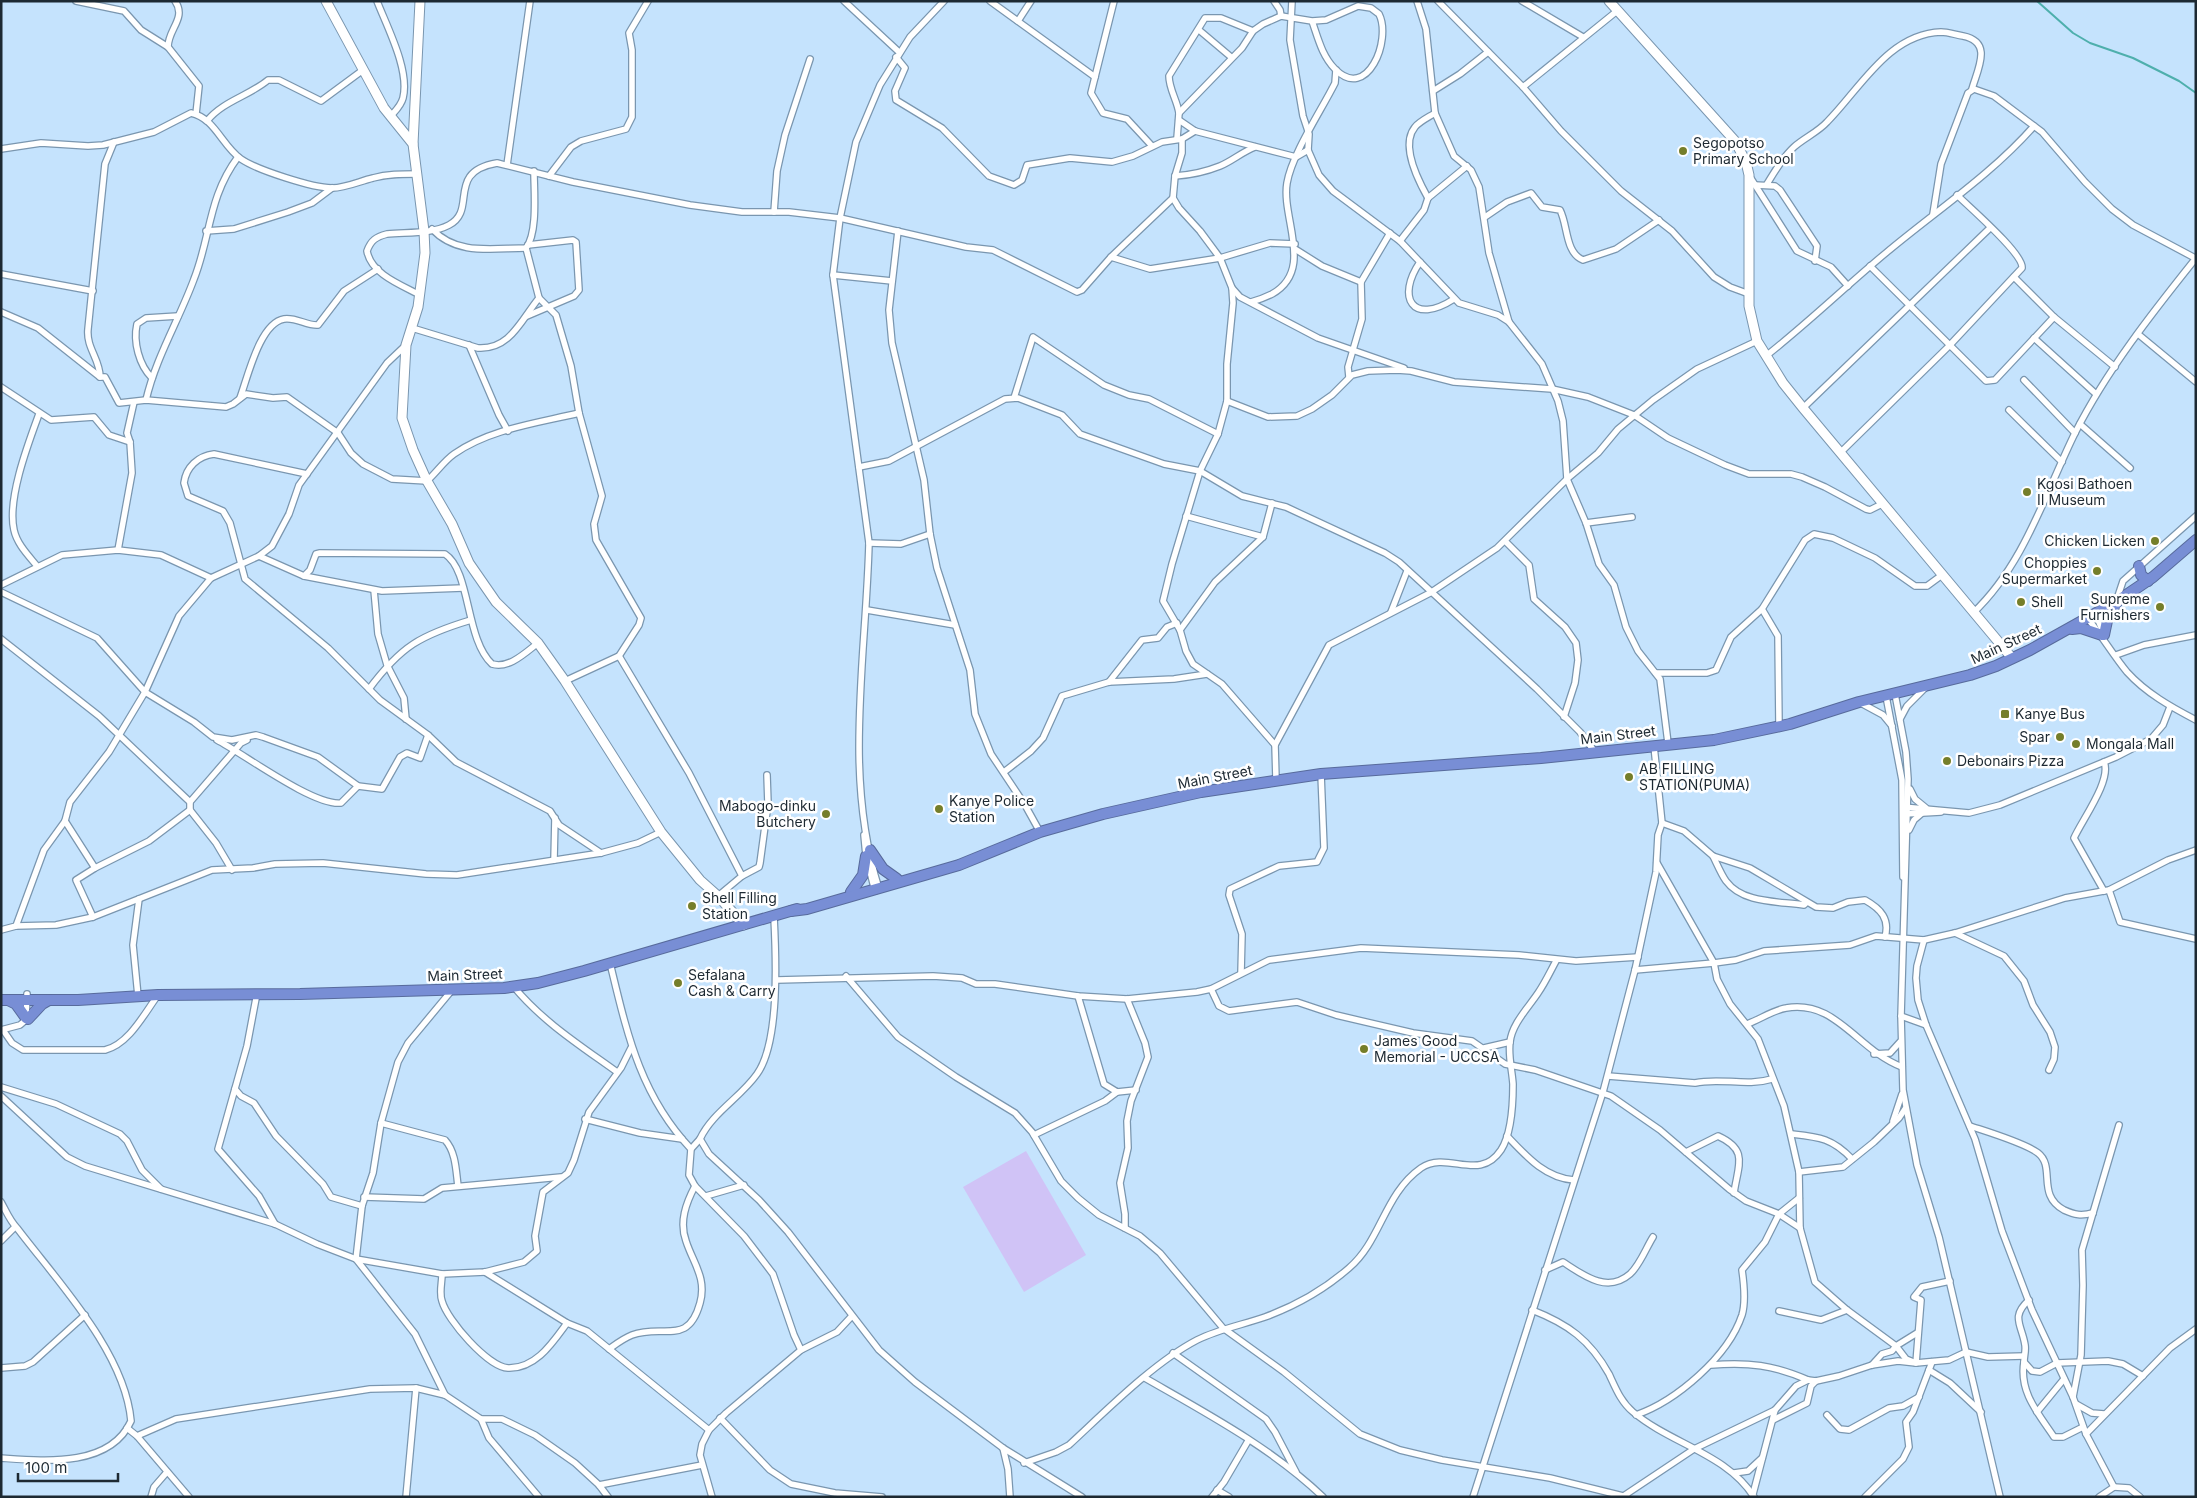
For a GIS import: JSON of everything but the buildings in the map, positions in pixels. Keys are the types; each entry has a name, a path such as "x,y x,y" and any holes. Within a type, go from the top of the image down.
{"highway":[{"name":"Main Street","path":"791,911 958,865 1007,847 1040,832 1130,808 1276,780 1321,774 1595,752 1668,743 1714,740 1779,726 1860,702 1925,688 1970,675 2012,658 2092,617 2148,580 2196,540"},
{"path":"2139,566 2142,575 2148,580"},
{"path":"2070,629 2081,628 2103,636 2110,613 2119,600"},
{"name":"Main Street","path":"30,997 49,1000 158,995 452,990 514,987 538,983 774,917 852,892 876,887 897,879 1007,847"},
{"path":"868,853 883,869 897,879"},
{"path":"852,892 863,876 868,853"},
{"name":"Main Street","path":"30,997 134,996"},
{"path":"4,998 30,997"},
{"path":"4,998 16,1004 26,1020 42,1004 49,1000"}],"street":[{"path":"76,1 124,11 146,34 168,47 198,86 196,114"},
{"path":"168,47 180,15 175,1"},
{"path":"326,1 390,117 413,144"},
{"path":"377,1 394,44 404,79 402,101 390,117"},
{"path":"420,1 413,144 416,174 428,230 420,295 406,345 402,418 427,481 452,524 469,563 496,602 538,643 565,681 661,832 700,880 718,896 744,925"},
{"path":"507,166 530,1"},
{"path":"549,176 570,147 581,141 621,131 628,127 632,118 632,50 629,32 648,1"},
{"path":"844,1 898,55 904,68 895,91 896,100 942,128 980,169 997,180 1018,184 1022,180 1026,165 1070,158 1112,162 1133,156 1152,146 1180,138 1195,131"},
{"path":"990,1 1095,77"},
{"path":"1018,21 1031,1"},
{"path":"1114,1 1091,93 1097,107 1103,113 1127,119 1152,146"},
{"path":"1274,1 1280,10 1281,16"},
{"path":"1292,1 1290,40 1303,116 1309,134 1308,150 1319,175 1326,184 1400,241 1463,306 1498,315 1509,322 1537,357 1564,421 1567,479 1586,523 1599,564 1614,585 1626,627 1638,651 1656,673 1662,685 1668,743"},
{"path":"1417,1 1426,29 1435,114 1454,156 1467,166 1474,175 1479,187 1485,217 1488,253 1509,322"},
{"path":"1438,1 1523,87 1561,131 1621,190 1659,220 1714,277 1730,287 1749,294"},
{"path":"1522,1 1583,37"},
{"path":"1609,1 1735,141 1746,162 1749,175 1749,294 1758,341 1766,356 1783,383 1840,453 2012,658"},
{"path":"876,887 864,831 859,787 859,692 867,610 869,543 833,275 840,218 856,142 873,99 898,55 941,2"},
{"path":"1180,116 1231,57 1242,48 1253,31 1281,16 1312,21 1332,18 1358,6 1371,8 1381,17 1382,29 1378,59 1369,71 1356,78 1347,77 1336,70 1326,58 1312,21"},
{"path":"1523,87 1617,11"},
{"path":"1253,31 1221,18 1205,18 1200,30 1181,54 1169,76 1169,87 1176,97 1180,116 1182,154 1175,176 1173,198 1179,208 1200,230 1220,258 1232,288 1233,303 1227,364 1227,401 1218,434 1200,471 1163,601 1177,623 1190,659 1197,669 1222,684 1239,701 1275,745"},
{"path":"1200,30 1231,57"},
{"path":"1767,184 1778,164 1794,148 1826,123 1884,59 1902,44 1925,34 1942,32 1972,38 1980,45 1982,54 1972,89 1968,93 1941,164 1934,214"},
{"path":"1434,91 1488,52"},
{"path":"774,212 777,171 785,135 810,60"},
{"path":"207,121 226,103 255,90 268,80 279,80 321,101 363,70"},
{"path":"1251,302 1273,294 1283,285 1290,274 1295,246 1287,202 1287,184 1296,157 1335,83 1336,70"},
{"path":"1972,89 1994,96 2046,136 2112,209 2132,225 2196,258 2138,334 2096,394 2011,566 1992,593 1973,613"},
{"path":"1,149 41,143 88,146 114,142 154,132 186,114 196,114 207,121 238,157 258,168 332,188"},
{"path":"1428,198 1413,169 1411,144 1415,128 1435,114"},
{"path":"1180,116 1195,131 1255,147 1296,157 1308,150"},
{"path":"1766,356 1794,334 1870,266 2007,154 2034,126"},
{"path":"100,377 100,366 87,338 105,164 114,142"},
{"path":"1175,176 1194,175 1222,165 1255,147"},
{"path":"146,400 152,378 195,279 206,231 218,193 238,157"},
{"path":"420,295 388,278 368,258 367,251 373,240 387,234 448,226 460,214 467,180 472,171 485,165 497,163 549,176 690,205 742,212 774,212 840,218 966,247 998,251 1077,292 1080,292 1111,257 1173,198"},
{"path":"1400,241 1424,210 1428,198 1467,166"},
{"path":"534,171 533,224 527,246 539,298 556,315 571,366 579,413 602,496 594,524 596,540 641,618 639,625 619,656 565,681"},
{"path":"206,231 234,228 288,212 312,203 332,188 387,175 416,174"},
{"path":"1749,175 1797,251 1831,268 1848,286"},
{"path":"1755,185 1767,184 1780,190 1817,246 1815,261"},
{"path":"1485,217 1506,202 1531,193 1542,207 1560,210 1572,249 1583,260 1616,249 1659,220"},
{"path":"1840,453 1949,346 2022,268 2021,262 1957,195"},
{"path":"1804,408 1990,228"},
{"path":"428,230 447,241 474,250 573,240 576,242 579,290 574,296 547,306 526,317"},
{"path":"898,231 889,310 892,343 924,480 930,534 937,568 970,670 975,714 991,754 1040,832"},
{"path":"1349,377 1348,367 1362,319 1361,282 1390,233"},
{"path":"1111,257 1148,269 1220,258 1270,243 1295,246 1322,266 1361,282"},
{"path":"1420,262 1412,279 1410,298 1413,305 1425,311 1434,310 1454,298"},
{"path":"1870,266 1983,379 1993,381 2054,317"},
{"path":"240,398 262,339 275,322 290,318 318,325 344,291 378,269"},
{"path":"1,274 93,291"},
{"path":"833,275 892,281"},
{"path":"2014,277 2054,317 2115,367"},
{"path":"1232,288 1240,297 1318,338 1410,371 1462,383 1552,389 1588,397 1634,415 1668,438 1725,465 1749,474 1791,474 1825,487 1866,509 1870,510 1882,504"},
{"path":"412,328 469,345 484,348 497,347 510,336 539,298"},
{"path":"1,312 38,328 100,377 105,377 117,402 146,400 226,407 250,394 273,398 291,398 338,433 357,460 374,471 392,479 427,481 454,454 483,439 579,413"},
{"path":"152,378 145,371 140,357 137,324 146,318 178,316"},
{"path":"2138,334 2196,382"},
{"path":"1014,398 1033,337 1104,385 1129,395 1149,399 1218,434"},
{"path":"2034,338 2096,394"},
{"path":"1276,780 1275,745 1317,664 1329,645 1430,593 1505,541 1567,479 1598,453 1634,415 1697,369 1758,341"},
{"path":"16,926 44,850 65,821 70,802 120,736 146,692 173,626 211,578 258,556 272,546 299,485 387,363 406,345"},
{"path":"469,345 499,415 508,431"},
{"path":"1227,401 1268,416 1297,416 1312,409 1332,394 1349,377 1373,371 1410,371"},
{"path":"2024,380 2076,433"},
{"path":"1,387 39,414 51,420 59,421 94,417 109,435 130,442"},
{"path":"859,467 889,461 996,404 1014,398 1062,415 1080,434 1164,464 1200,471 1242,496 1286,507 1385,553 1537,689 1580,732 1595,752"},
{"path":"118,550 132,473 128,433 134,402"},
{"path":"2008,410 2062,462"},
{"path":"37,566 18,541 14,529 14,508 19,481 39,414"},
{"path":"2080,424 2130,468"},
{"path":"307,474 214,454 207,455 191,465 184,484 188,496 223,511 230,523 245,579 328,648 369,689 428,735 456,762 550,811 559,825 601,853"},
{"path":"1180,630 1215,582 1263,537 1272,503"},
{"path":"1186,516 1263,537"},
{"path":"2119,600 2123,581 2196,516"},
{"path":"1586,523 1632,517"},
{"path":"869,543 901,544 930,534"},
{"path":"1656,673 1712,673 1718,667 1732,637 1762,609 1805,540 1814,534 1833,538 1875,558 1915,586 1927,586 1942,575"},
{"path":"1505,541 1529,565 1534,600 1574,638 1578,660 1575,683 1564,717"},
{"path":"1,585 62,554 118,550 161,555 211,578"},
{"path":"304,576 310,570 316,554 445,554 453,561 463,588 471,620 486,659 497,666 512,661 538,643"},
{"path":"258,556 304,576 374,590 432,591 463,588"},
{"path":"1391,612 1407,571"},
{"path":"374,590 378,634 387,665 400,689 406,719"},
{"path":"1,592 97,638 146,692 194,722 212,737 236,750 263,770 328,803 341,803 358,786"},
{"path":"1762,609 1778,636 1779,726"},
{"path":"867,610 955,625"},
{"path":"2092,617 2116,655 2139,683 2170,707 2196,720"},
{"path":"369,689 387,665 416,641 471,620"},
{"path":"1109,682 1142,640 1158,638 1167,627 1177,623"},
{"path":"2116,655 2144,645 2196,635"},
{"path":"1,639 60,683 190,802"},
{"path":"619,656 690,773 742,876"},
{"path":"1004,772 1032,751 1042,738 1062,696 1109,682 1174,679 1207,674"},
{"path":"1900,720 1906,706 1925,688"},
{"path":"1890,695 1900,720 1906,752 1908,784 1905,807"},
{"path":"1890,695 1906,814 1907,838 1900,1042 1905,1109 1918,1165 1931,1206 1950,1281 1999,1496"},
{"path":"1860,702 1883,715 1893,727"},
{"path":"1906,814 1925,811 1969,812 1990,809 2104,762 2156,735 2170,707"},
{"path":"212,737 232,740 256,735 318,757 358,786 382,789 400,757 407,753 420,758 428,735"},
{"path":"232,870 216,843 190,810 190,802 241,743 256,735"},
{"path":"1472,1497 1608,1076 1638,958 1649,911 1657,863 1658,835 1662,823 1654,746"},
{"path":"2104,762 2107,768 2103,781 2074,838 2106,891 2120,922 2196,939"},
{"path":"1241,973 1242,934 1229,895 1230,890 1279,866 1317,862 1321,858 1324,848 1321,774"},
{"path":"718,896 742,876 758,867 760,863 768,804 767,775"},
{"path":"1908,784 1915,799 1925,811"},
{"path":"1905,807 1925,811"},
{"path":"93,917 76,880 95,868 149,841 190,810"},
{"path":"1907,838 1912,823 1925,811"},
{"path":"1905,911 1906,814"},
{"path":"554,860 555,818"},
{"path":"65,821 95,868"},
{"path":"1662,823 1684,831 1713,856 1725,880 1738,892 1762,899 1804,905 1806,903"},
{"path":"1,930 16,926 56,925 93,917 212,870 232,870 274,864 323,863 417,874 457,875 601,853 638,843 661,832"},
{"path":"1635,970 1736,960 1764,951 1850,945 1876,936 1924,940 1955,933 2065,898 2106,891 2168,860 2196,850"},
{"path":"1713,856 1750,868 1806,903 1816,907 1829,908 1861,899 1865,900 1883,913 1888,926 1885,937"},
{"path":"1657,863 1714,963 1717,980 1730,1004 1758,1039 1784,1106 1792,1134 1799,1172 1800,1228 1815,1282 1847,1310 1896,1346 1906,1359 1916,1363"},
{"path":"134,996 133,945 139,899"},
{"path":"774,917 777,980 769,1040 762,1066 746,1087 710,1123 691,1149 690,1175 695,1186 744,1236 773,1274 801,1350"},
{"path":"1955,933 2004,956 2024,981 2034,1005 2050,1032 2054,1047 2054,1059 2049,1070"},
{"path":"1924,940 1916,966 1916,978 1918,1000 1926,1025 1970,1126 2002,1231 2029,1300 2076,1404 2086,1434 2114,1487"},
{"path":"777,980 846,976 946,976 962,978 976,984 995,984 1078,996 1127,999 1212,989 1269,960 1361,948 1519,955 1556,961 1599,961 1638,958"},
{"path":"1024,1463 1062,1449 1173,1353 1223,1328 1264,1317 1290,1306 1322,1288 1351,1267 1369,1245 1383,1215 1404,1183 1423,1167 1435,1163 1480,1166 1492,1160 1501,1150 1507,1136 1513,1085 1510,1042 1520,1019 1556,961"},
{"path":"610,963 631,1048 652,1092 682,1139 691,1149"},
{"path":"846,976 898,1037 956,1077 1006,1106 1034,1135 1052,1168 1078,1198 1099,1215 1140,1236 1160,1253 1223,1328 1284,1372 1364,1437 1400,1450 1482,1468 1550,1478 1626,1496 1694,1449 1775,1410 1796,1386 1808,1380"},
{"path":"514,987 530,1006 553,1026 617,1072"},
{"path":"1212,989 1219,1006 1229,1011 1297,1002 1371,1024 1413,1034 1464,1039 1484,1048 1493,1057 1511,1066 1535,1070 1603,1092 1648,1121 1734,1193 1746,1201 1779,1214 1800,1228"},
{"path":"445,1395 415,1334 356,1259 364,1197 373,1173 381,1123 402,1053 452,990"},
{"path":"257,993 247,1046 218,1149 258,1196 275,1224"},
{"path":"30,997 26,1020 2,1030 12,1043 23,1050 105,1050 114,1048 122,1041 158,995"},
{"path":"1078,996 1104,1084 1117,1092"},
{"path":"1124,1228 1125,1214 1120,1183 1128,1148 1127,1121 1136,1090 1147,1064 1148,1050 1127,999"},
{"path":"1747,1024 1784,1008 1804,1006 1830,1016 1874,1054 1902,1067"},
{"path":"1901,1016 1926,1025"},
{"path":"1484,1048 1510,1042"},
{"path":"1874,1054 1890,1053 1900,1042"},
{"path":"1,1096 68,1157 76,1162 275,1224 317,1244 356,1259 442,1274 485,1272 524,1262 537,1251 535,1236 541,1196 546,1188 568,1172 574,1160 585,1119 631,1048"},
{"path":"1608,1076 1687,1083 1707,1081 1759,1083 1772,1079"},
{"path":"1,1087 56,1104 120,1134 127,1141 142,1170 163,1190"},
{"path":"235,1089 241,1096 254,1103 276,1136 324,1184 331,1197 362,1206"},
{"path":"1034,1135 1105,1101 1117,1092 1136,1090"},
{"path":"1893,1122 1900,1107 1903,1090"},
{"path":"1799,1172 1843,1167 1862,1153 1905,1109"},
{"path":"585,1119 640,1133 682,1139"},
{"path":"381,1123 445,1140 450,1145 453,1154 458,1186"},
{"path":"2073,1397 2080,1361 2083,1285 2082,1250 2119,1125"},
{"path":"1970,1126 2038,1153 2044,1164 2050,1199 2055,1205 2080,1216 2093,1213"},
{"path":"1792,1134 1821,1138 1839,1145 1852,1159"},
{"path":"1507,1136 1527,1157 1544,1170 1560,1179 1574,1180"},
{"path":"1686,1152 1718,1136 1729,1141 1738,1149 1741,1158 1734,1193"},
{"path":"700,1139 709,1154 744,1185 788,1232 878,1350 915,1382 1003,1448 1024,1463 1082,1497"},
{"path":"364,1197 424,1199 442,1188 562,1177"},
{"path":"706,1196 744,1185"},
{"path":"609,1349 633,1334 682,1330 693,1321 702,1295 702,1280 685,1240 682,1224 688,1200 695,1186"},
{"path":"1636,1415 1669,1400 1711,1365 1741,1316 1744,1292 1742,1270 1765,1242 1779,1214 1799,1198"},
{"path":"1,1202 15,1227 85,1315 102,1343 127,1399 130,1421 120,1437 94,1455 64,1459 1,1458"},
{"path":"1,1241 15,1227"},
{"path":"1546,1270 1563,1262 1589,1279 1600,1283 1615,1282 1630,1274 1653,1237"},
{"path":"485,1272 567,1323 587,1331 709,1430"},
{"path":"442,1274 442,1303 454,1323 472,1343 498,1364 508,1368 521,1366 542,1355 567,1323"},
{"path":"1916,1363 1921,1300 1914,1297 1916,1292 1928,1284 1950,1281"},
{"path":"2029,1300 2020,1308 2018,1314 2026,1346 2022,1375 2027,1396 2054,1437 2063,1437 2083,1427"},
{"path":"1532,1310 1556,1319 1576,1333 1598,1359 1623,1402 1636,1415 1734,1473 1754,1496"},
{"path":"1779,1311 1821,1320 1847,1310"},
{"path":"1,1368 25,1366 34,1362 85,1315"},
{"path":"712,1497 700,1455 702,1444 709,1430 720,1418 801,1350 837,1332 851,1317"},
{"path":"2086,1434 2170,1348 2196,1329"},
{"path":"1872,1365 1882,1354 1892,1352 1896,1346 1917,1333"},
{"path":"1773,1420 1807,1404 1811,1386 1816,1382 1872,1365 1898,1361 1916,1363 1949,1360 1966,1352 2024,1359 2035,1372 2057,1363 2080,1361 2116,1362 2143,1376"},
{"path":"1173,1353 1266,1419 1297,1474"},
{"path":"1865,1497 1903,1459 1908,1447 1906,1422 1919,1397 1932,1362"},
{"path":"1711,1365 1757,1364 1816,1382"},
{"path":"1929,1370 1950,1383 1981,1412"},
{"path":"1145,1378 1248,1441 1297,1474 1323,1497"},
{"path":"2037,1412 2064,1379"},
{"path":"406,1497 416,1388"},
{"path":"137,1436 176,1419 370,1389 416,1388 445,1395 481,1419 489,1438 539,1497"},
{"path":"1827,1415 1840,1429 1849,1430 1890,1408 1903,1406 1919,1397"},
{"path":"2076,1404 2092,1413 2104,1414"},
{"path":"1754,1496 1775,1410"},
{"path":"481,1419 502,1418 535,1434 575,1463 599,1485 608,1497"},
{"path":"720,1418 770,1470 787,1481 810,1489 882,1497"},
{"path":"127,1428 137,1436 190,1497"},
{"path":"1212,1497 1248,1441"},
{"path":"1003,1448 1008,1469 1010,1497"},
{"path":"1734,1473 1748,1471 1762,1458"},
{"path":"599,1485 702,1465"},
{"path":"151,1497 154,1487 167,1472"},
{"path":"2099,1497 2114,1487 2130,1488 2140,1497"},
{"path":"1217,1490 1229,1497"}],"shaded area":[{"path":"1026,1151 1086,1255 1024,1292 963,1187"}],"waterway":[{"path":"2037,1 2073,33 2090,43 2133,58 2179,81 2196,93"}],"place":[{"name":"Segopotso Primary School","path":"1683,151"},
{"name":"Kgosi Bathoen II Museum","path":"2027,492"},
{"name":"Chicken Licken","path":"2155,541"},
{"name":"Choppies Supermarket","path":"2097,571"},
{"name":"Shell","path":"2021,602"},
{"name":"Supreme Furnishers","path":"2160,607"},
{"name":"Kanye Bus","path":"2005,714"},
{"name":"Spar","path":"2060,737"},
{"name":"Mongala Mall","path":"2076,744"},
{"name":"Debonairs Pizza","path":"1947,761"},
{"name":"AB FILLING STATION(PUMA)","path":"1629,777"},
{"name":"Kanye Police Station","path":"939,809"},
{"name":"Mabogo-dinku Butchery","path":"826,814"},
{"name":"Shell Filling Station","path":"692,906"},
{"name":"Sefalana Cash & Carry","path":"678,983"},
{"name":"James Good Memorial - UCCSA","path":"1364,1049"}]}
